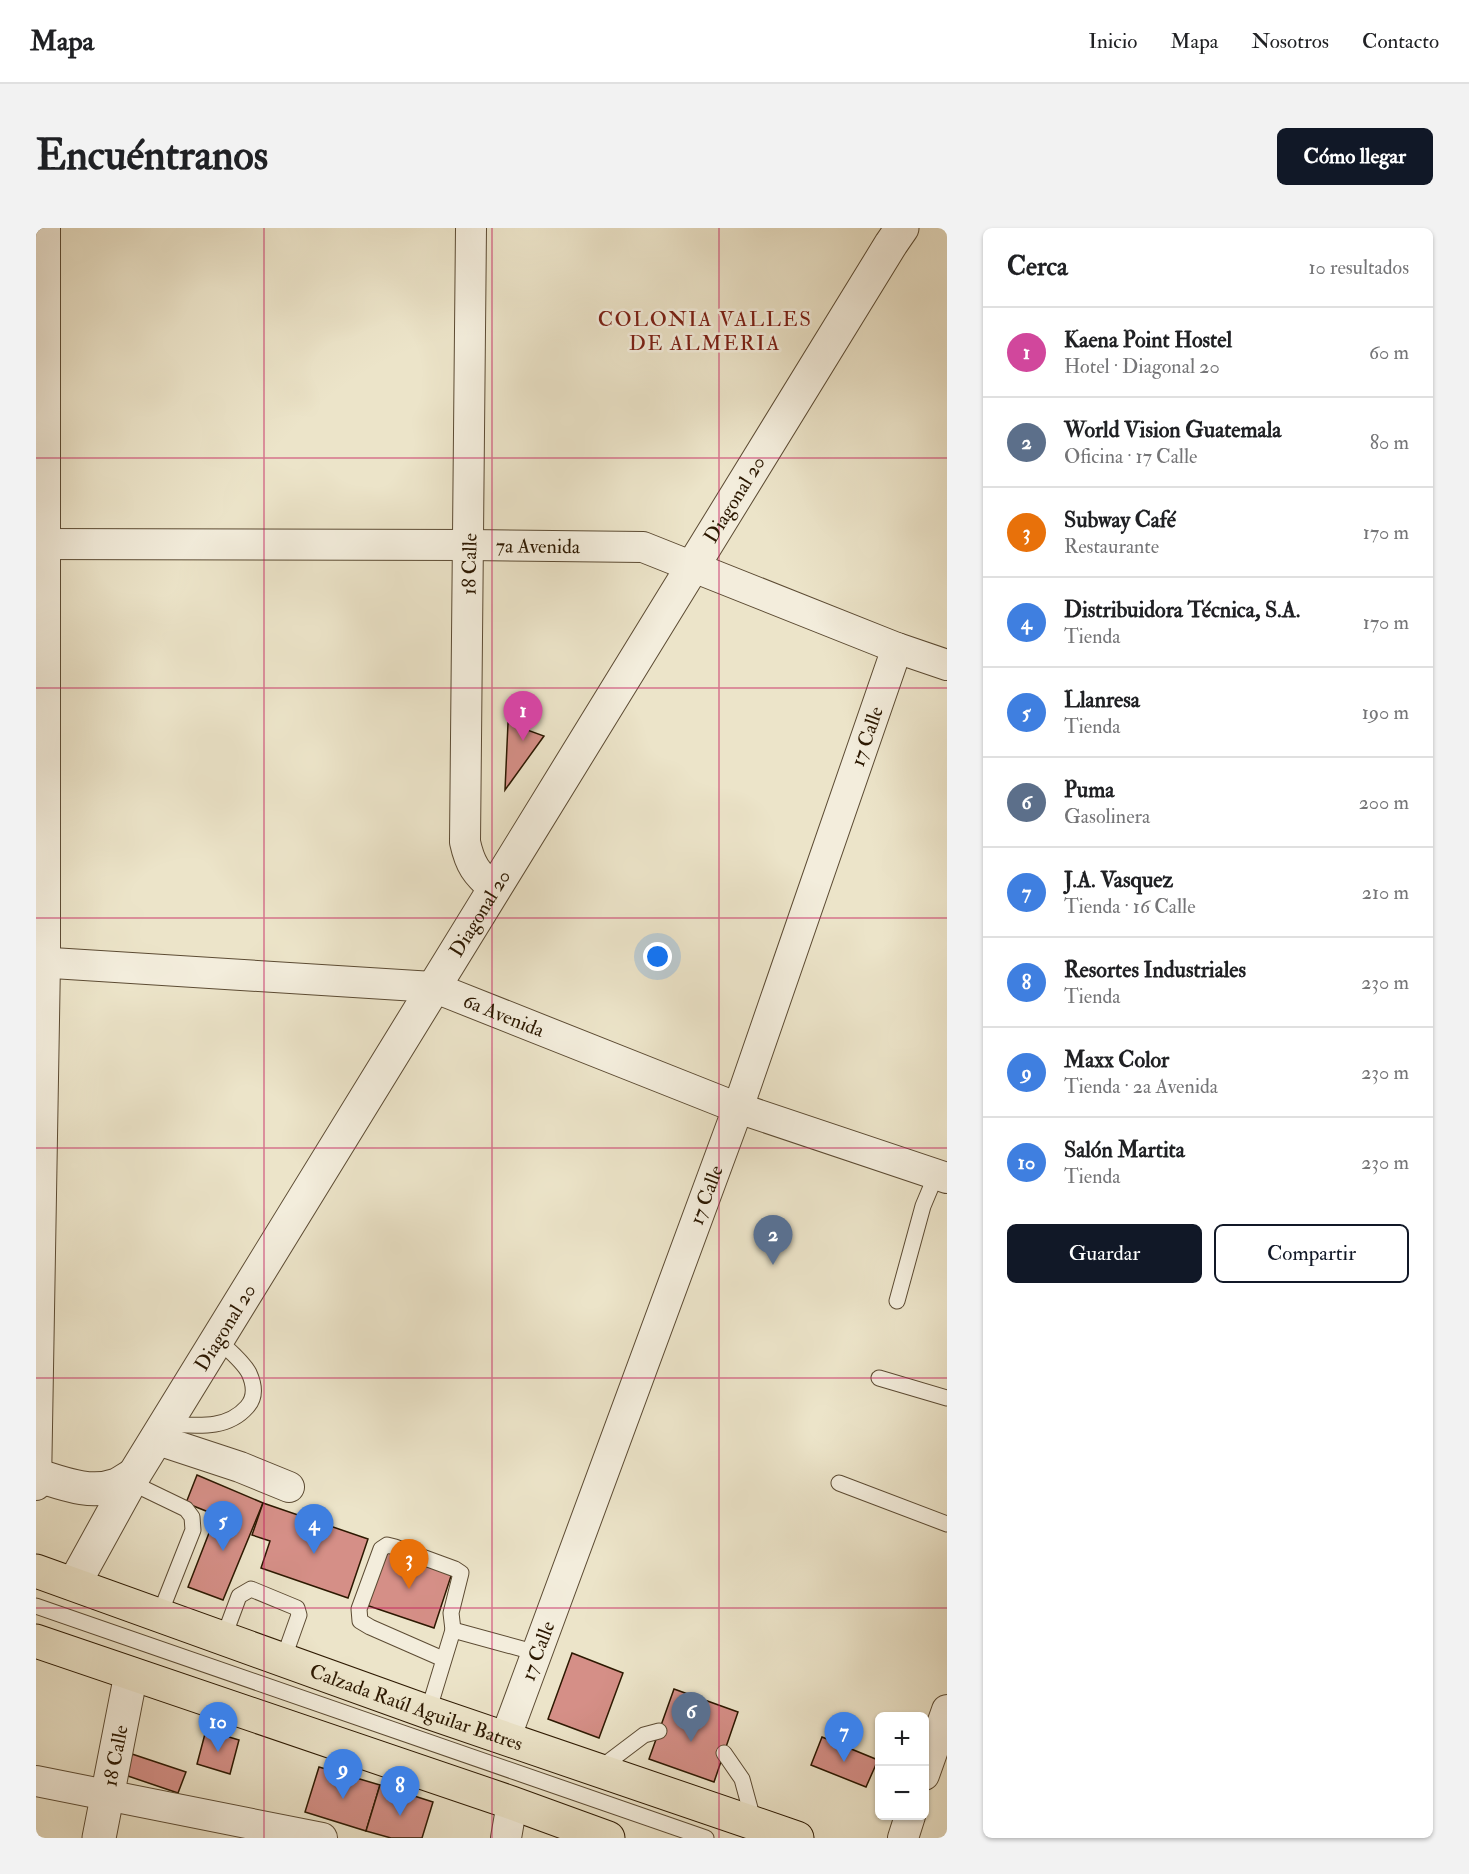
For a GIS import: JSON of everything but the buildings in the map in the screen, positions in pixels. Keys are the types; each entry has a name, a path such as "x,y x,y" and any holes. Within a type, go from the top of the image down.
{"highway":[{"name":"Calzada Raúl Aguilar Batres","path":"36,1571 428,1712 797,1838"},
{"path":"36,1641 513,1803 608,1838"}],"street":[{"path":"36,1485 45,228"},
{"name":"18 Calle","path":"471,228 465,842 468,858 476,873 494,890"},
{"name":"Diagonal 20","path":"74,1584 160,1432 896,233"},
{"name":"7a Avenida","path":"41,544 643,547 897,648 947,665"},
{"name":"17 Calle","path":"505,1739 738,1108 897,648"},
{"name":"6a Avenida","path":"41,962 434,987 738,1108 942,1177"},
{"path":"160,1432 289,1487"},
{"path":"36,1475 80,1488 99,1489 132,1479"},
{"name":"18 Calle","path":"99,1838 131,1674"},
{"path":"927,1766 947,1710"},
{"path":"36,1781 322,1838"},
{"path":"506,1838 513,1803"},
{"path":"903,1838 908,1820"}],"lane":[{"path":"897,1301 923,1206 942,1177"},
{"path":"160,1432 225,1423 241,1414 252,1402 254,1387 248,1371 217,1339"},
{"path":"879,1378 947,1398"},
{"path":"132,1479 186,1509 192,1517 192,1530 159,1616"},
{"path":"839,1483 947,1524"},
{"path":"428,1712 453,1630 451,1613 461,1573 387,1545 381,1549 359,1609 360,1621 443,1659"},
{"path":"223,1639 239,1596 245,1590 251,1589 297,1608 299,1616 283,1660"},
{"path":"36,1606 706,1838"},
{"path":"453,1630 537,1653"},
{"path":"598,1770 644,1735 659,1731"},
{"path":"724,1753 742,1779 754,1823"}],"place":[{"name":"Kaena Point Hostel","path":"523,741"},
{"name":"World Vision Guatemala","path":"773,1265"},
{"name":"Llanresa","path":"223,1551"},
{"name":"Distribuidora Técnica, S.A.","path":"314,1554"},
{"name":"Subway Café","path":"409,1589"},
{"name":"Puma","path":"691,1742"},
{"name":"Salón Martita","path":"218,1752"},
{"name":"J.A. Vasquez","path":"844,1762"},
{"name":"Maxx Color","path":"343,1799"},
{"name":"Resortes Industriales","path":"400,1816"}],"district":[{"name":"COLONIA VALLES DE ALMERIA","path":"705,331"}]}
